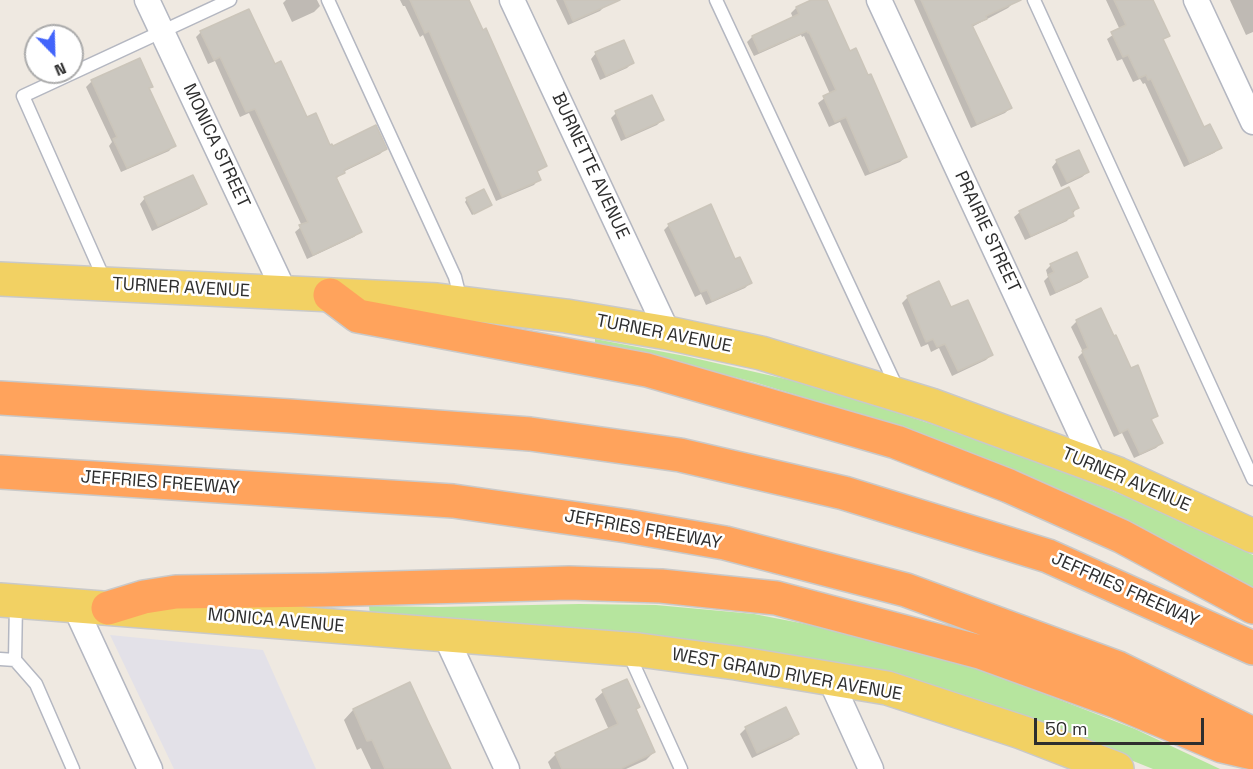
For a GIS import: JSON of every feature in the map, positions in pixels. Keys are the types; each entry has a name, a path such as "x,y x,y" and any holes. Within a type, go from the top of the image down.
{"highway":[{"path":"330,295 358,315 647,370 896,442 1009,486 1121,536 1253,608"},
{"name":"JEFFRIES FREEWAY","path":"0,398 530,434 680,454 844,493 1048,556 1253,648"},
{"name":"JEFFRIES FREEWAY","path":"0,472 453,501 627,526 724,543 906,590 1118,668 1253,734"},
{"path":"108,608 144,597 176,592 569,583 661,586 776,598 980,652 1114,701 1222,746 1253,753"}],"main road":[{"name":"TURNER AVENUE","path":"0,279 461,303 566,316 668,333 761,352 931,405 1095,465 1253,536"},
{"path":"0,303 42,282"},
{"name":"MONICA AVENUE","path":"5,598 75,608 108,608 445,634"},
{"name":"WEST GRAND RIVER AVENUE","path":"445,634 627,650 736,663 887,688 1021,732 1117,769"}],"street":[{"name":"MONICA STREET","path":"147,0 285,293"},
{"name":"BURNETTE AVENUE","path":"512,0 668,333"},
{"name":"PRAIRIE STREET","path":"879,0 1095,465"},
{"path":"1196,0 1253,122"},
{"path":"75,608 150,769"},
{"path":"445,634 507,769"},
{"path":"830,679 871,769"}],"lane":[{"path":"107,285 23,96 230,0"},
{"path":"328,0 455,277 461,303"},
{"path":"716,0 900,396"},
{"path":"1034,0 1253,478"},
{"path":"5,598 15,660 36,684 73,769"},
{"path":"627,650 681,769"},
{"path":"0,659 15,660"}],"shaded area":[{"path":"110,635 263,650 316,769 174,769"}],"green space":[{"path":"595,339 685,356 790,380 862,401 1013,451 1142,503 1253,555 1253,588 1134,526 995,464 858,414 754,382 595,343"},
{"path":"656,605 754,614 857,634 988,672 1135,729 1220,769 1153,769 999,707 370,616 369,606"}],"building":[{"path":"410,0 469,0 483,30 486,28 547,166 537,171 541,180 502,197 429,31 425,33"},
{"path":"564,0 620,0 573,21"},
{"path":"811,0 827,0 850,51 856,48 868,75 871,74 907,157 870,172 846,117 835,122 823,96 836,90 809,32 759,52 752,36 799,14 796,7"},
{"path":"921,0 1021,0 972,25 1012,108 977,124"},
{"path":"1114,0 1153,0 1170,36 1163,39 1190,97 1204,127 1210,124 1222,148 1190,163 1151,79 1148,80 1146,75 1139,78 1128,55 1123,57 1111,32 1126,25"},
{"path":"249,9 275,64 281,61 307,117 316,113 330,145 333,146 376,125 387,149 344,170 345,173 336,177 362,232 313,255 299,225 308,222 255,109 246,112 220,57 214,60 200,31"},
{"path":"624,40 634,63 606,76 595,52"},
{"path":"140,58 153,87 149,88 176,146 127,168 113,139 117,137 91,80"},
{"path":"652,95 664,120 626,137 615,111"},
{"path":"1079,150 1089,172 1067,182 1056,160"},
{"path":"193,175 207,204 158,226 144,197"},
{"path":"1069,187 1079,208 1072,211 1074,216 1031,236 1019,211"},
{"path":"484,189 492,205 474,214 466,198"},
{"path":"711,204 735,259 740,257 752,283 712,301 707,290 701,292 668,224"},
{"path":"1077,252 1088,277 1056,292 1048,275 1054,272 1050,264"},
{"path":"939,281 951,307 968,300 993,355 958,371 945,344 937,347 933,339 926,342 907,296"},
{"path":"1101,308 1131,368 1138,365 1158,416 1151,419 1163,443 1140,454 1128,429 1120,433 1082,351 1088,348 1076,320"},
{"path":"627,679 640,707 636,709 655,752 620,769 562,769 555,753 618,724 602,690"},
{"path":"410,682 451,769 385,769 372,740 367,741 353,709"},
{"path":"786,707 799,734 757,753 745,727"}]}
